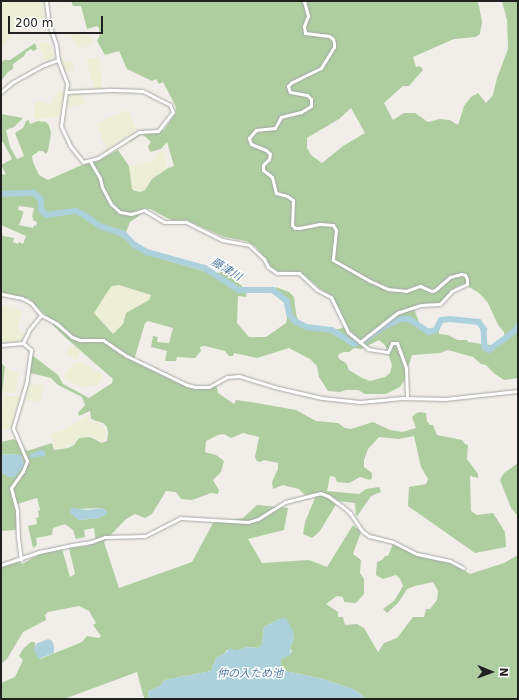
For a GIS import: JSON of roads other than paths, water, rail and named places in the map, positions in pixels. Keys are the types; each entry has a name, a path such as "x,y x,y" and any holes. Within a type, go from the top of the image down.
{"street":[{"path":"46,1 49,24 56,44 58,60 64,76 67,92 61,118 62,129 72,147 83,162 98,158 138,132 158,131 171,115 173,109 170,105 142,92 103,90 67,92"},
{"path":"304,1 308,16 304,26 305,33 329,36 333,39 334,43 331,53 321,68 292,82 288,86 290,92 307,95 311,99 311,106 301,112 281,117 274,128 256,130 249,138 252,144 266,150 270,154 269,160 263,166 263,170 272,177 276,193 287,196 293,200 291,221 293,227 333,225 336,230 333,260 370,282 388,289 406,291 420,286 432,291 436,290 450,276 461,274 465,275 468,279 467,284 452,291 440,304 421,305 397,313 360,342"},
{"path":"1,92 14,82 58,60"},
{"path":"90,161 111,204 120,212 131,214 144,210 164,222 186,222 222,240 249,245 264,259 268,268 277,273 299,273 317,290 331,297 345,328 360,342 372,350 388,352 392,343 397,343 406,368 407,398"},
{"path":"1,294 26,300 35,306 41,314 56,323 72,338 80,340 103,340 127,356 187,385 209,387 227,377 239,376 274,387 322,398 360,402 407,398 445,399 518,391"},
{"path":"23,344 30,330 41,314"},
{"path":"1,345 23,344 31,350 26,384 13,428 27,461 23,472 11,488 17,510 18,538 21,560"},
{"path":"1,565 21,560 39,552 72,544 91,542 105,537 145,536 180,518 248,522 258,519 285,502 320,494 328,496 350,513 357,526 369,536 393,542 417,554 450,561 463,568"}],"water":[{"path":"40,450 45,451 45,456 30,458 30,454"},
{"path":"1,454 21,455 24,466 15,477 8,477 1,472"},
{"path":"71,508 88,510 101,508 107,511 107,514 99,518 79,520 70,513"},
{"name":"仲の入ため池","path":"286,618 293,631 294,638 290,648 291,655 281,659 281,665 285,671 323,679 355,690 366,699 149,699 148,691 160,686 165,680 211,671 216,658 224,654 230,648 238,650 248,647 258,648 262,645 264,627 280,619"},
{"path":"48,639 52,641 54,653 38,659 34,650 36,644"}],"waterway":[{"name":"藤津川","path":"1,194 34,193 41,199 42,210 46,215 76,211 100,226 124,234 135,245 147,252 205,268 239,290 273,290 287,301 290,315 295,321 307,327 332,330 354,344 364,341 383,327 401,319 409,319 429,332 436,330 441,320 450,319 479,322 484,329 485,347 489,350 514,332 518,326"}]}
